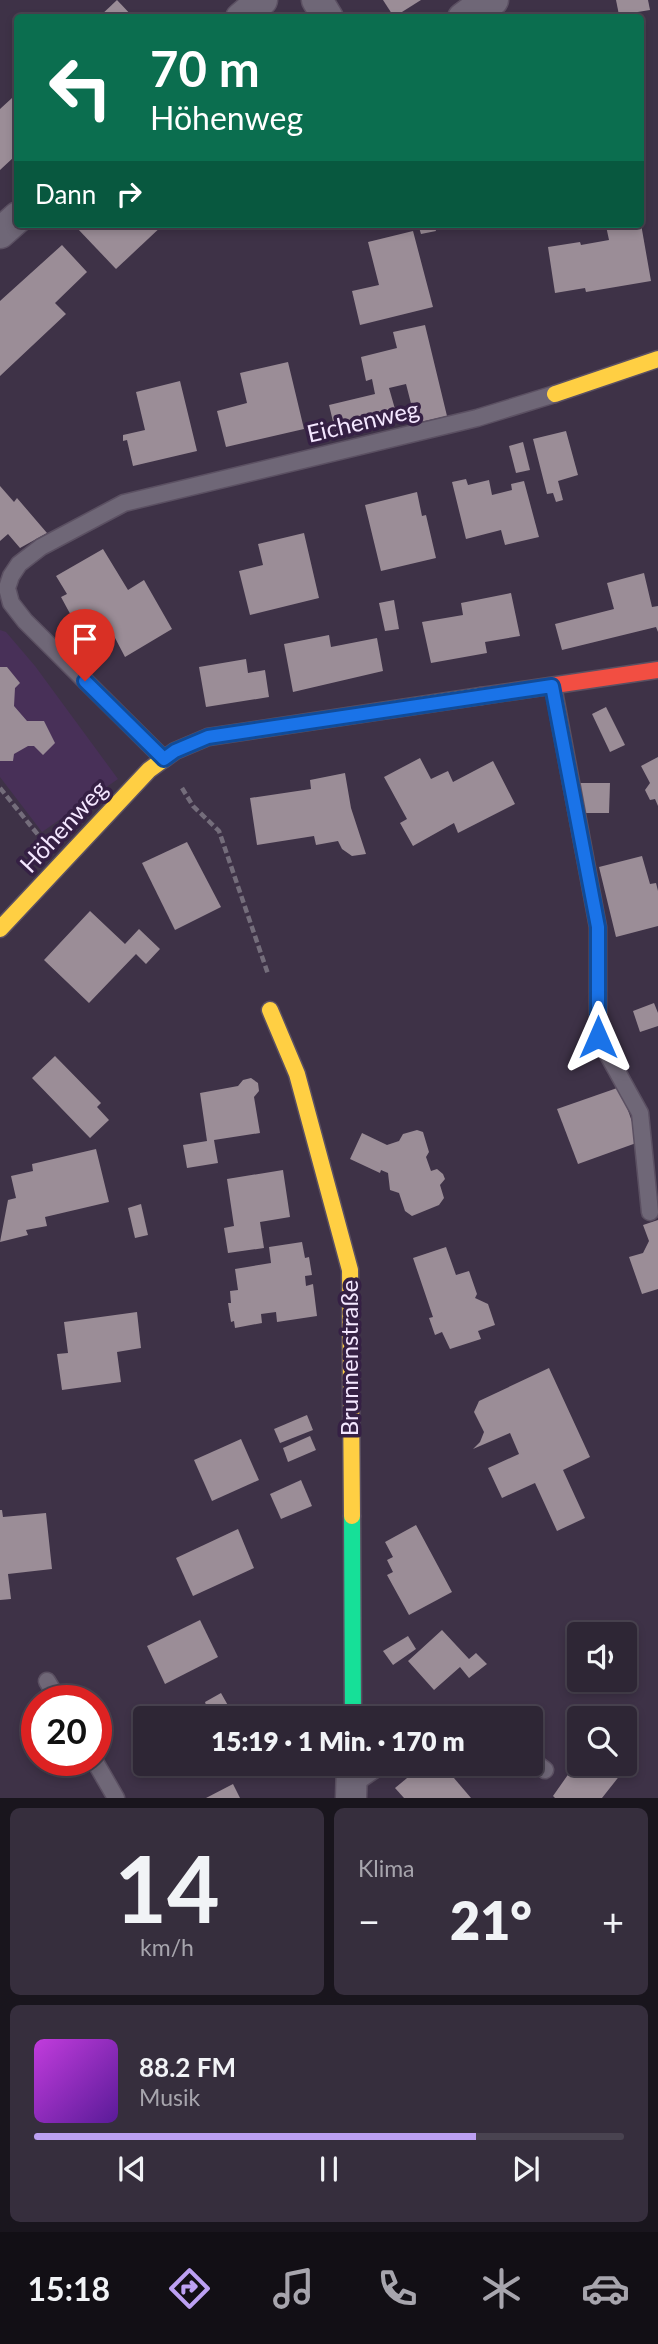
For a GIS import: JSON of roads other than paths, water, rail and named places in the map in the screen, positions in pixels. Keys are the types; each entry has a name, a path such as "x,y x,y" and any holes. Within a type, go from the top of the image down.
{"street":[{"path":"245,14 261,0"},
{"path":"468,14 486,1 493,0"},
{"path":"0,233 14,221"},
{"name":"Eichenweg","path":"555,394 658,359"},
{"name":"Höhenweg","path":"0,929 149,770 175,751 208,737 658,670"},
{"name":"Brunnenstraße","path":"270,1010 297,1074 350,1270 353,1706"}],"lane":[{"name":"Eichenweg","path":"164,759 25,621 11,603 7,587 19,564 41,547 124,503 477,418 555,394"},
{"path":"552,686 598,927 598,1037 640,1114 650,1212"},
{"path":"47,1681 49,1685"},
{"path":"103,1776 116,1798"}]}
